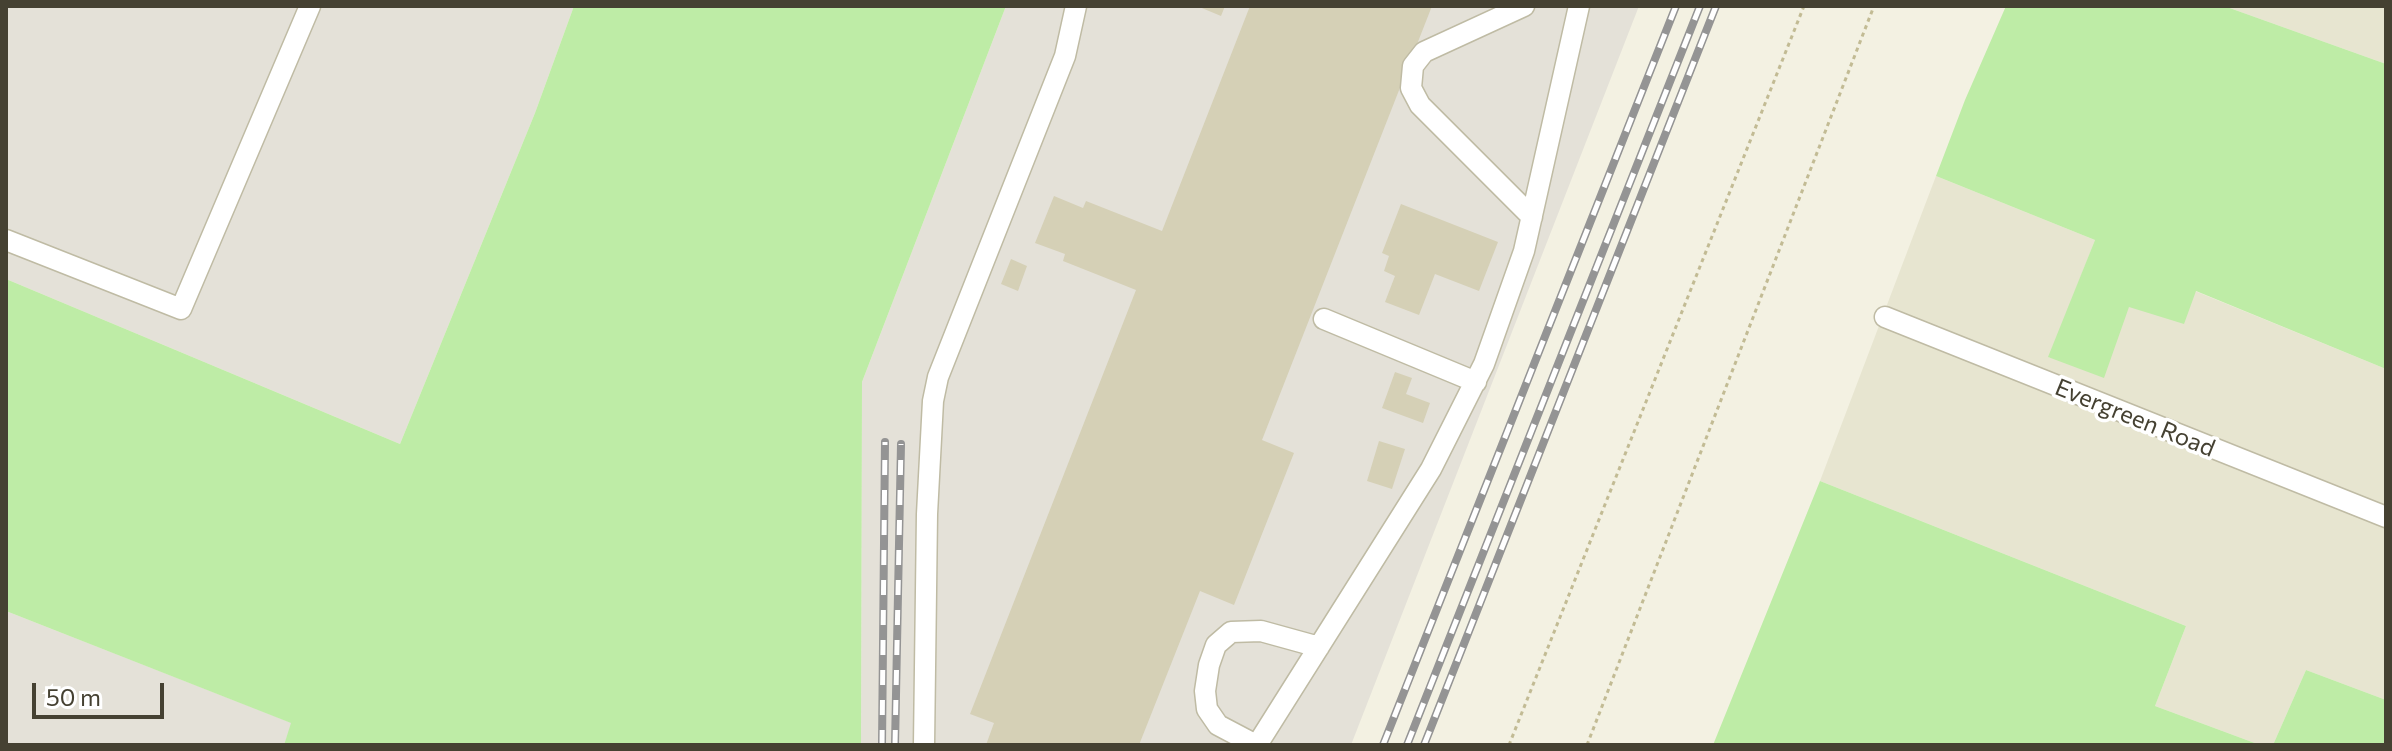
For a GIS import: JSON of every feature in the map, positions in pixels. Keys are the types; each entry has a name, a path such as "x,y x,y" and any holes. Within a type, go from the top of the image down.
{"street":[{"path":"6,240 181,309 310,6"},
{"path":"924,745 927,501 933,401 938,377 1065,56 1076,6"},
{"path":"1524,6 1424,52 1413,66 1411,88 1420,105 1532,217"},
{"path":"1319,647 1261,631 1231,632 1216,645 1209,665 1205,691 1207,709 1218,725 1256,745 1319,647 1431,469 1484,364 1524,251 1579,6"},
{"name":"Evergreen Road","path":"1885,317 2386,517"},
{"path":"1324,319 1476,382"}],"path":[{"path":"1509,745 1804,6"},
{"path":"1587,745 1874,6"}],"shaded area":[{"path":"6,6 574,6 535,113 400,444 6,279"},
{"path":"1006,6 1639,6 1351,745 861,745 862,382"},
{"path":"2224,6 2386,6 2386,64"},
{"path":"1936,176 2095,240 2049,358 2129,307 2195,291 2386,369 2386,700 2306,670 2273,745 2260,745 2155,706 2186,626 1820,481"},
{"path":"6,611 292,723 284,745 6,745"}],"green space":[{"path":"574,6 1006,6 862,382 861,745 284,745 291,723 6,611 6,279 400,444 535,113"},
{"path":"2006,6 2224,6 2386,64 2386,369 2196,291 2184,324 2129,307 2104,378 2048,357 2095,240 1936,176"},
{"path":"1820,481 2186,626 2155,706 2260,745 1713,745"},
{"path":"2306,670 2386,700 2386,745 2273,745"}],"building":[{"path":"1197,6 1225,6 1221,16"},
{"path":"1250,6 1432,6 1262,440 1294,453 1234,605 1200,591 1139,745 986,745 994,723 970,714 1136,290 1063,261 1065,254 1035,243 1054,196 1083,208 1086,201 1162,231"},
{"path":"1401,204 1498,242 1479,291 1435,274 1419,315 1385,302 1395,276 1384,271 1389,256 1382,253"},
{"path":"1011,259 1027,266 1018,291 1001,284"},
{"path":"1395,372 1412,378 1406,394 1430,403 1423,423 1382,408"},
{"path":"1379,441 1405,449 1392,489 1367,481"}],"railway":[{"path":"1383,745 1676,6"},
{"path":"1407,745 1700,6"},
{"path":"1424,745 1716,6"},
{"path":"882,745 885,442"},
{"path":"895,745 901,444"}]}
